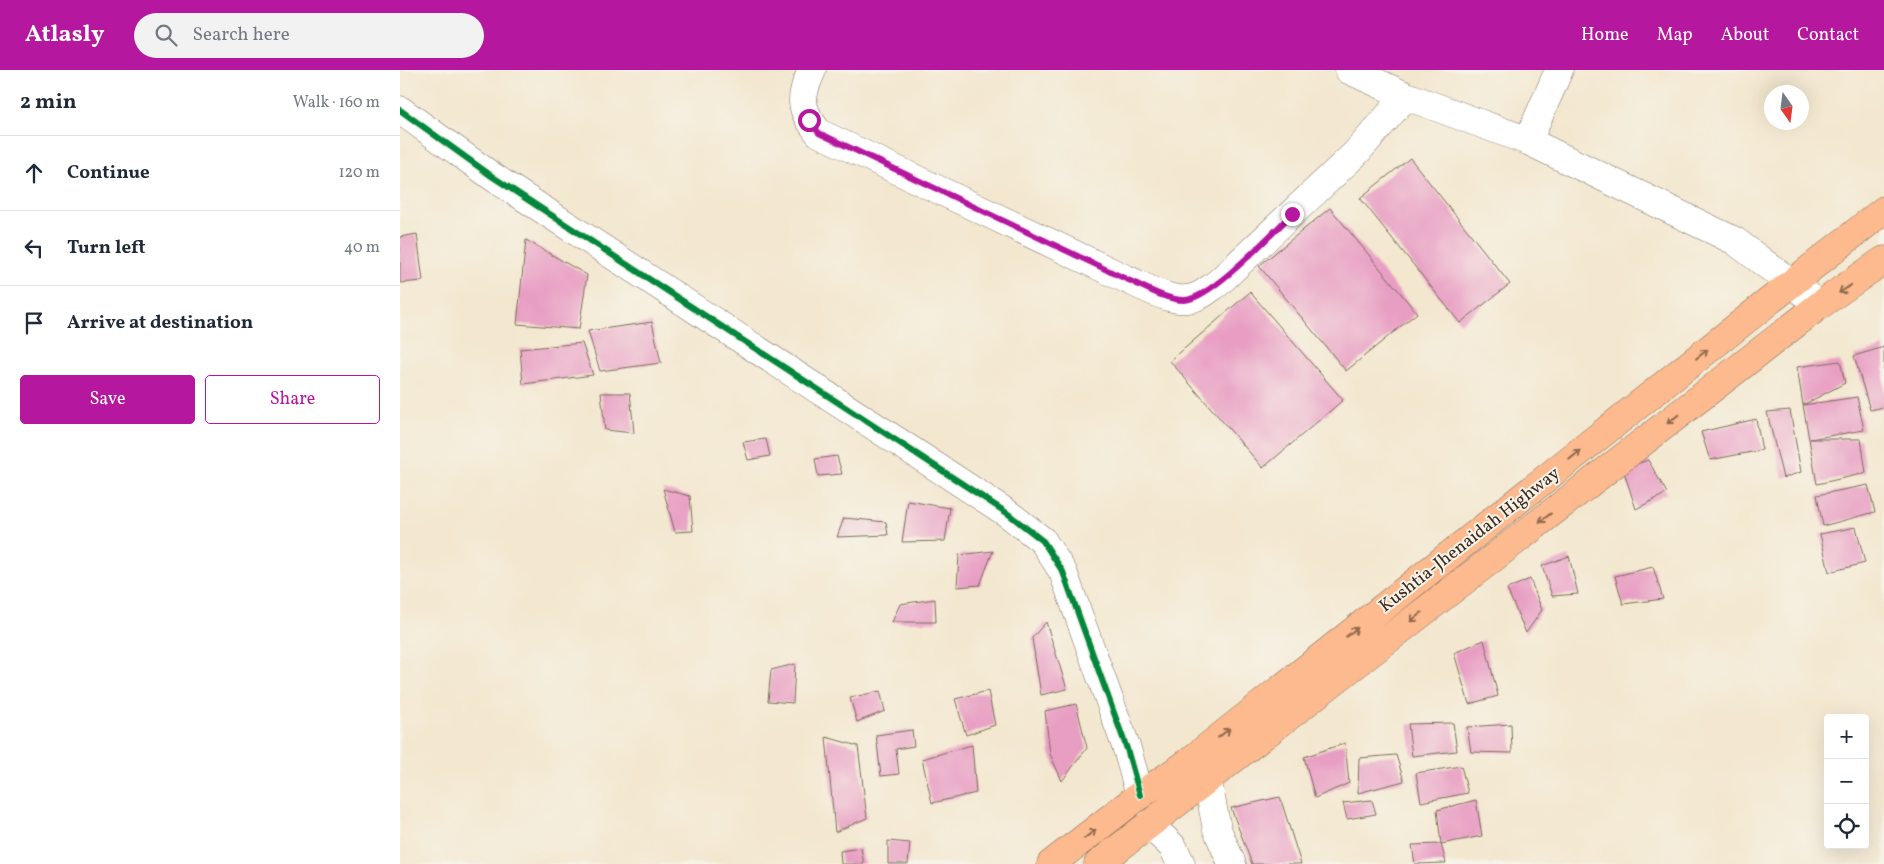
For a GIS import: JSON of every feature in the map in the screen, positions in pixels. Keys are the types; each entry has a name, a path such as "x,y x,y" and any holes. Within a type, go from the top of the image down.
{"highway":[{"name":"Kushtia-Jhenaidah Highway","path":"1098,864 1156,818 1196,776 1791,283 1884,210"},
{"name":"Kushtia-Jhenaidah Highway","path":"1052,864 1147,791 1196,776 1820,305 1884,260"}],"street":[{"path":"812,70 802,92 803,106 809,120 819,133 1126,279 1168,297 1184,300 1197,297 1218,283 1356,153 1406,96"},
{"path":"1349,70 1406,96 1528,141 1735,241 1820,305"},
{"path":"1528,141 1559,70"},
{"path":"400,110 493,177 1007,513 1043,541 1063,572 1127,749 1147,791"},
{"path":"1196,776 1232,864"},
{"path":"1156,818 1181,864"}],"building":[{"path":"1410,158 1510,284 1460,323 1360,198"},
{"path":"1330,208 1417,313 1346,371 1259,266"},
{"path":"417,234 423,281 400,283 400,237"},
{"path":"526,240 587,275 579,329 517,324"},
{"path":"1250,292 1343,400 1263,468 1170,361"},
{"path":"652,322 661,363 600,371 588,331"},
{"path":"582,343 593,375 523,384 520,349"},
{"path":"1884,347 1884,407 1870,410 1854,356"},
{"path":"1840,361 1845,383 1803,405 1797,367"},
{"path":"601,393 630,393 634,433 605,430"},
{"path":"1857,397 1864,430 1810,439 1861,439 1866,473 1817,484 1803,405"},
{"path":"1790,410 1801,472 1783,478 1767,412"},
{"path":"1756,419 1762,450 1710,460 1701,432"},
{"path":"766,439 770,456 748,460 743,442"},
{"path":"837,456 842,474 818,476 815,459"},
{"path":"1648,460 1667,493 1636,509 1623,469"},
{"path":"1868,485 1875,512 1823,526 1817,495"},
{"path":"663,489 690,496 693,531 675,532"},
{"path":"908,501 950,508 945,541 902,542"},
{"path":"844,518 886,522 888,535 837,537"},
{"path":"1856,527 1865,563 1829,572 1820,534"},
{"path":"993,551 980,585 957,587 959,555"},
{"path":"1569,556 1578,594 1552,596 1542,566"},
{"path":"1653,567 1663,599 1623,604 1615,576"},
{"path":"1530,579 1542,610 1526,633 1507,589"},
{"path":"935,599 936,622 892,622 900,604"},
{"path":"1046,622 1067,689 1041,695 1032,638"},
{"path":"1484,640 1498,696 1469,704 1454,653"},
{"path":"795,664 793,703 768,701 771,670"},
{"path":"880,691 885,711 857,722 850,698"},
{"path":"988,691 995,725 966,735 955,699"},
{"path":"1076,704 1087,748 1062,781 1050,754 1045,711"},
{"path":"1453,723 1457,751 1412,756 1408,724"},
{"path":"1511,724 1512,753 1471,752 1467,727"},
{"path":"912,730 914,746 896,749 899,774 881,776 876,735"},
{"path":"826,737 858,746 867,818 835,832"},
{"path":"1345,743 1349,783 1315,798 1304,757"},
{"path":"972,745 976,793 932,803 922,759"},
{"path":"1396,755 1404,781 1358,793 1359,758"},
{"path":"1461,766 1468,793 1421,802 1416,773"},
{"path":"1280,797 1301,864 1252,864 1231,808"},
{"path":"1372,800 1376,814 1347,819 1343,803"},
{"path":"1476,800 1482,836 1441,844 1437,810"},
{"path":"888,841 910,843 908,864 888,864"},
{"path":"1441,844 1446,863 1415,864 1412,845"},
{"path":"861,848 864,864 841,864 840,851"}],"cycle path":[{"path":"400,110 493,177 1007,513 1043,541 1063,572 1127,749 1140,795"}],"route":[{"path":"809,120 819,133 1126,279 1168,297 1184,300 1197,297 1218,283 1292,214"}]}
